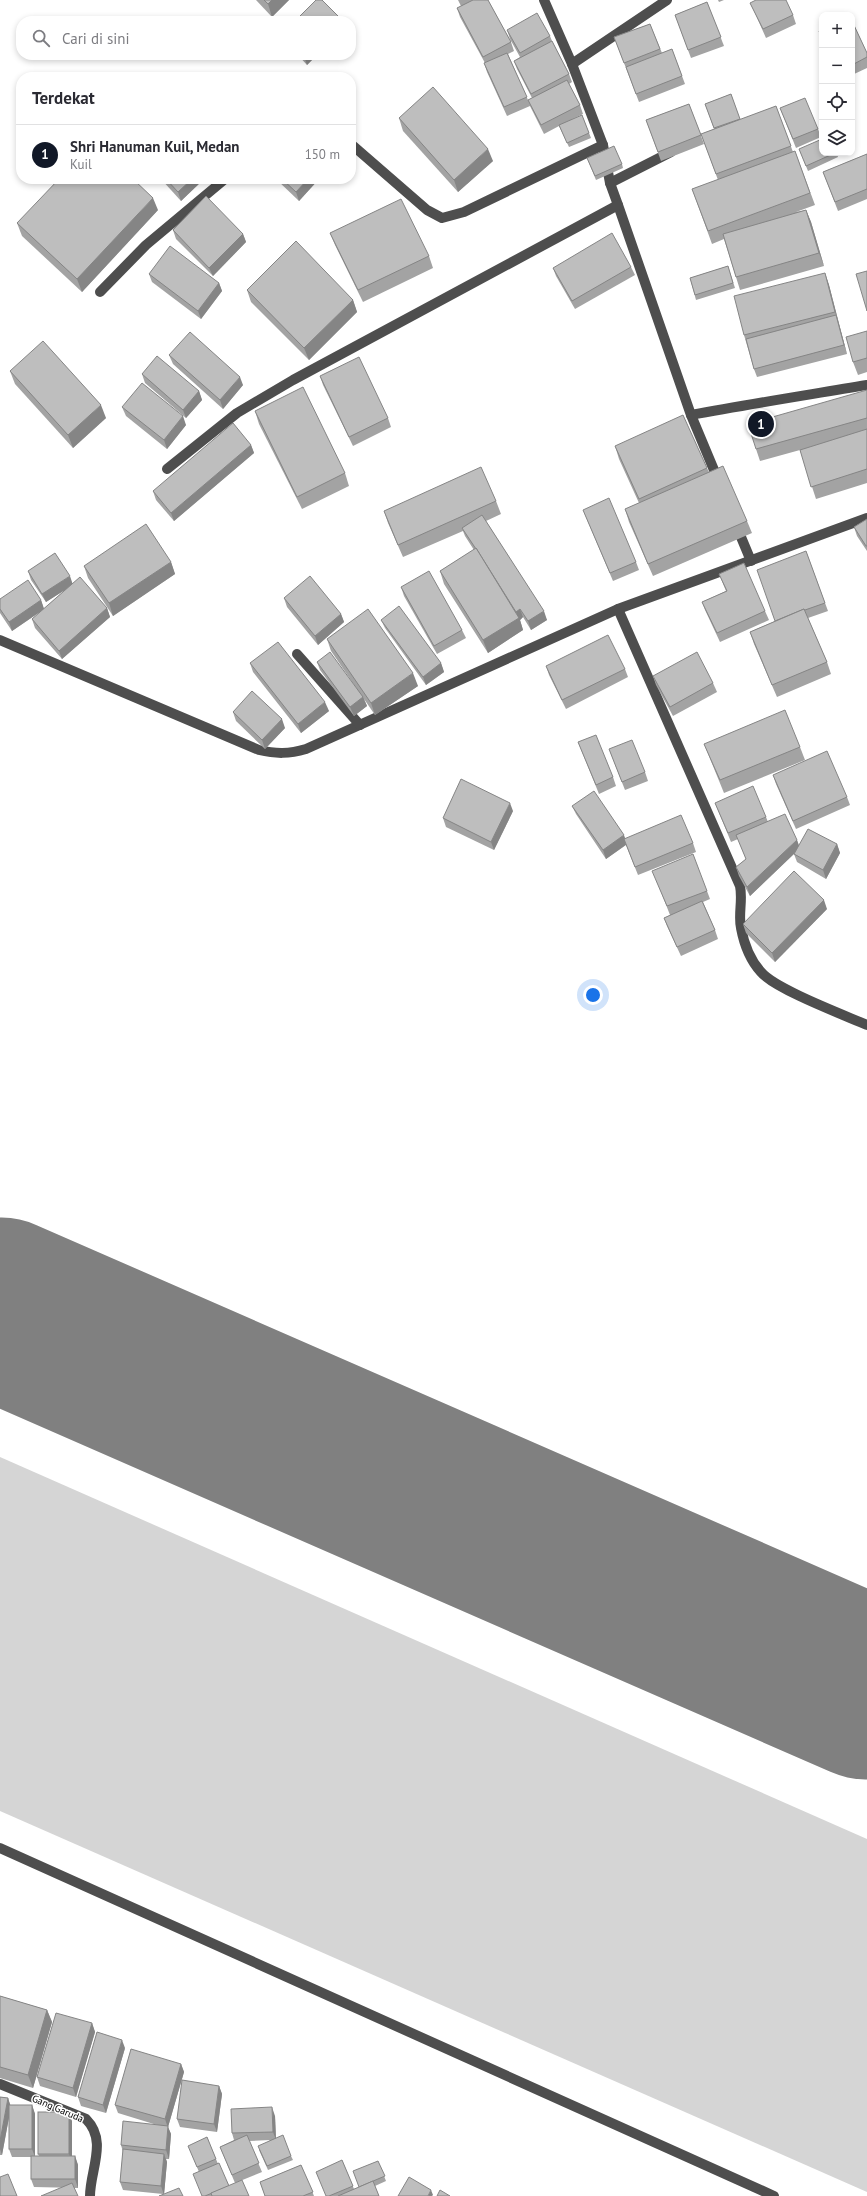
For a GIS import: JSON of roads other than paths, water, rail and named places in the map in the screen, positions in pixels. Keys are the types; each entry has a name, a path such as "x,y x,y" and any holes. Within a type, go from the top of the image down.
{"street":[{"path":"544,0 572,64 604,145 610,183 691,415 721,488"},
{"path":"572,64 667,0"},
{"path":"356,148 427,210 442,218 464,212 604,145"},
{"path":"610,183 678,148"},
{"path":"100,292 146,245 219,184"},
{"path":"167,469 238,413 293,380 618,205"},
{"path":"691,415 762,401 779,401 867,385"},
{"path":"733,518 751,561"},
{"path":"0,640 259,750 277,754 306,749 618,609 867,518"},
{"path":"618,609 740,886 742,895 740,927 748,954 762,973 783,987 867,1025"},
{"path":"296,654 360,725"},
{"path":"0,1848 774,2196"},
{"name":"Gang Garuda","path":"0,2084 86,2119 92,2125 97,2137 98,2146 90,2196"}],"place":[{"name":"Shri Hanuman Kuil, Medan","path":"761,424"}]}
